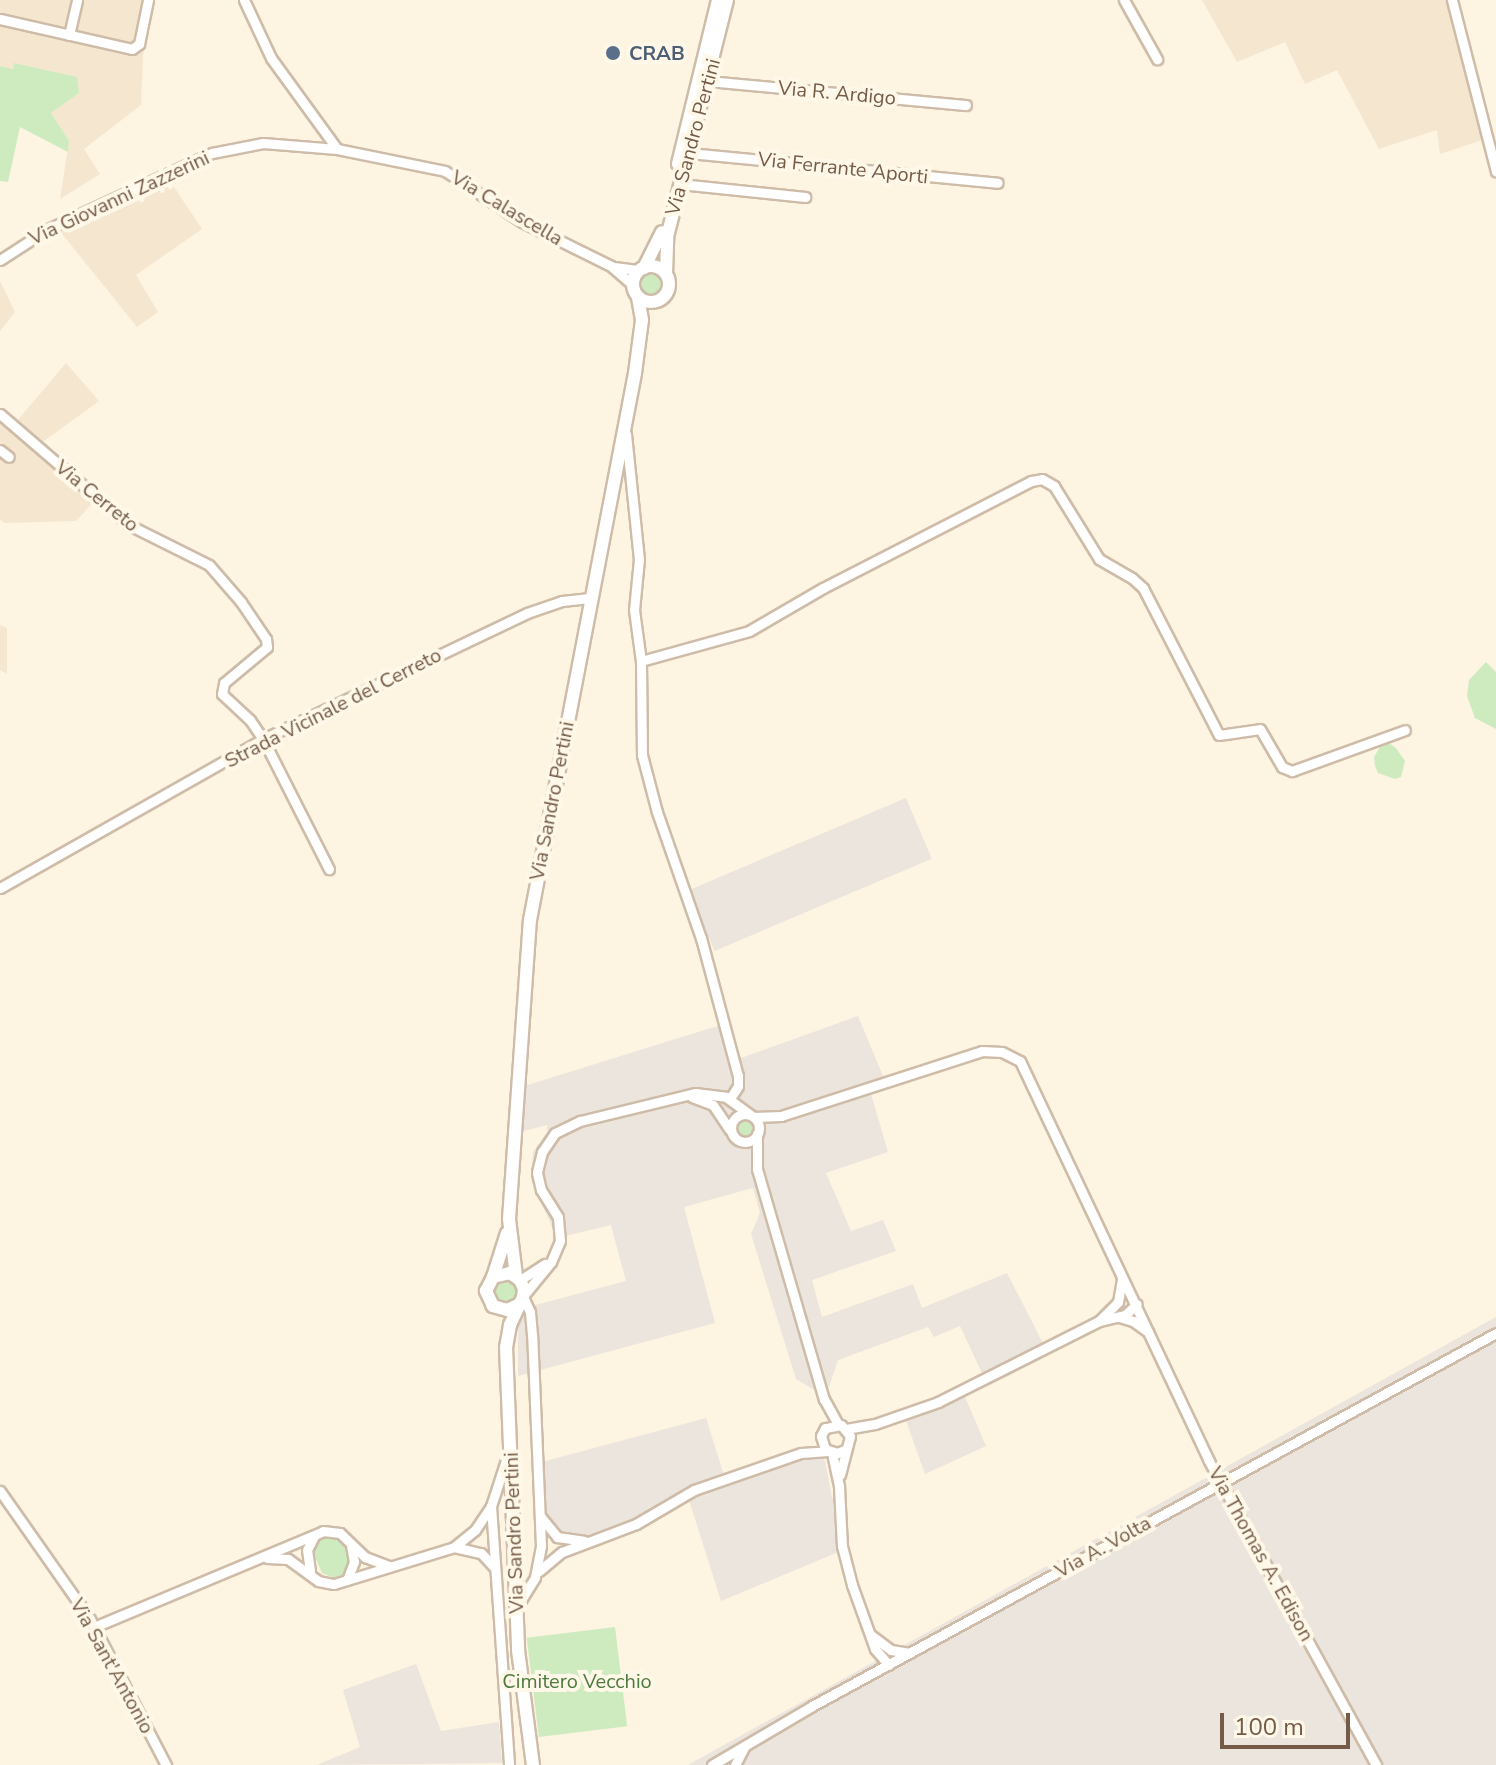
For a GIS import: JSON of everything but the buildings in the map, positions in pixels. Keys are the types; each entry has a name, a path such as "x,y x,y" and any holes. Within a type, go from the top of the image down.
{"main road":[{"name":"Via Sandro Pertini","path":"533,1765 516,1608 506,1347 510,1325 522,1299 509,1226 530,920 641,332 636,291 642,269 661,236 718,0"},
{"name":"Via Sandro Pertini","path":"641,332 657,301 669,289 665,242 727,0"},
{"path":"642,269 656,267 666,274"},
{"path":"636,291 647,302 657,301"},
{"path":"506,1347 486,1291 509,1226"},
{"path":"493,1277 504,1272 518,1278"},
{"path":"493,1306 507,1310 522,1299"}],"street":[{"path":"69,35 77,0"},
{"path":"0,19 135,48 148,0"},
{"path":"244,0 275,65 337,149"},
{"path":"1124,0 1157,59"},
{"path":"1452,0 1496,171"},
{"name":"Via R. Ardigo","path":"707,81 966,105"},
{"name":"Via Giovanni Zazzerini","path":"0,260 42,232 212,153 256,143 337,149"},
{"name":"Via Calascella","path":"337,149 445,171 522,222 611,266 636,291"},
{"name":"Via Ferrante Aporti","path":"689,153 998,183"},
{"path":"680,184 805,197"},
{"name":"Via Calascella","path":"611,266 642,269"},
{"name":"Via Cerreto","path":"0,414 129,525 202,560 221,576 267,642 267,649 236,671 221,691 263,739 329,869"},
{"path":"625,423 639,559 634,615 641,661 639,726 643,762 701,938 738,1076 738,1086 730,1099"},
{"path":"0,450 9,457"},
{"path":"641,661 749,631 823,588 1031,481 1042,479 1056,489 1099,559 1143,588 1219,735 1260,729 1282,767 1292,771 1405,730"},
{"name":"Strada Vicinale del Cerreto","path":"0,888 263,739 511,620 551,604 590,598"},
{"name":"Via Thomas A. Edison","path":"781,1116 977,1052 1008,1054 1027,1072 1220,1482 1376,1765"},
{"path":"537,1572 541,1546 532,1335 530,1312 522,1299 554,1257 561,1239 560,1221 540,1187 537,1172 540,1156 552,1136 573,1123 680,1095 706,1093 730,1099 751,1116 758,1133 757,1169"},
{"path":"680,1095 713,1105 757,1169 824,1399 842,1427 847,1447 839,1487"},
{"path":"730,1130 735,1117 781,1116"},
{"path":"740,1141 751,1140 781,1116"},
{"path":"518,1278 554,1257"},
{"path":"1116,1313 1121,1294 1119,1268"},
{"path":"801,1453 823,1432 875,1424 954,1394 1137,1304"},
{"path":"1116,1313 1139,1324 1153,1340"},
{"name":"Via A. Volta","path":"712,1765 868,1675 1496,1333"},
{"path":"824,1399 823,1432 839,1487 842,1546 870,1634 889,1665"},
{"path":"516,1608 537,1572 562,1552 642,1521 694,1490 801,1453 830,1452 847,1447 875,1424"},
{"path":"256,1561 288,1559 327,1584 454,1547 472,1534 491,1506 511,1439"},
{"name":"Via Sant'Antonio","path":"0,1491 94,1627 166,1765"},
{"path":"491,1506 509,1765"},
{"path":"539,1514 561,1538 595,1539"},
{"path":"94,1627 319,1532 336,1531 365,1557 389,1566"},
{"path":"311,1573 307,1547 319,1532"},
{"path":"347,1580 354,1562 350,1542"},
{"path":"454,1547 481,1553 494,1567"},
{"path":"879,1647 910,1653"},
{"path":"868,1675 879,1647"},
{"path":"735,1765 744,1746"}],"shaded area":[{"path":"0,0 155,0 143,55 141,105 84,149 100,174 60,199 69,141 51,113 79,93 14,64 13,69 0,66"},
{"path":"1202,0 1446,0 1482,140 1440,154 1437,130 1379,149 1337,70 1305,84 1285,42 1237,62"},
{"path":"168,178 202,229 136,275 158,312 137,327 59,230"},
{"path":"0,281 15,312 0,331"},
{"path":"66,363 99,401 40,444 100,495 76,521 4,523 0,519 0,408 17,421"},
{"path":"0,625 7,628 7,674 0,670"},
{"path":"906,798 932,859 715,951 689,890"},
{"path":"858,1016 888,1088 871,1094 888,1152 826,1173 851,1231 883,1220 896,1251 812,1280 822,1317 913,1284 922,1308 1007,1273 1049,1355 988,1386 960,1326 934,1337 928,1327 838,1360 829,1387 816,1391 796,1379 751,1234 760,1213 753,1188 684,1207 715,1323 518,1376 518,1326 524,1308 626,1281 611,1225 553,1239 553,1229 531,1180 533,1152 547,1132 547,1125 520,1132 521,1087 727,1023 741,1058"},
{"path":"1496,1317 1496,1765 688,1765"},
{"path":"965,1397 986,1446 925,1474 905,1418"},
{"path":"706,1418 727,1485 814,1456 825,1460 832,1498 846,1498 848,1548 721,1601 689,1500 645,1528 576,1552 558,1542 544,1513 542,1462"},
{"path":"416,1664 441,1731 499,1722 502,1763 317,1765 360,1747 343,1690"}],"green space":[{"path":"14,63 77,77 79,93 51,113 69,141 68,152 20,127 8,182 0,181 0,66 13,69"},
{"path":"651,271 660,275 664,284 660,293 651,297 642,293 638,284 642,275"},
{"path":"1486,662 1496,672 1496,729 1475,718 1467,696 1469,680"},
{"path":"1384,740 1396,748 1405,761 1401,777 1395,779 1378,773 1374,757"},
{"path":"744,1118 753,1127 744,1136 735,1127"},
{"path":"506,1278 515,1282 519,1291 515,1300 506,1304 497,1300 493,1291 497,1282"},
{"path":"335,1533 345,1542 351,1559 348,1571 336,1579 322,1573 312,1550 319,1536"},
{"name":"Cimitero Vecchio","path":"615,1627 627,1726 539,1737 527,1638"}],"place":[{"name":"CRAB","path":"613,53"}]}
